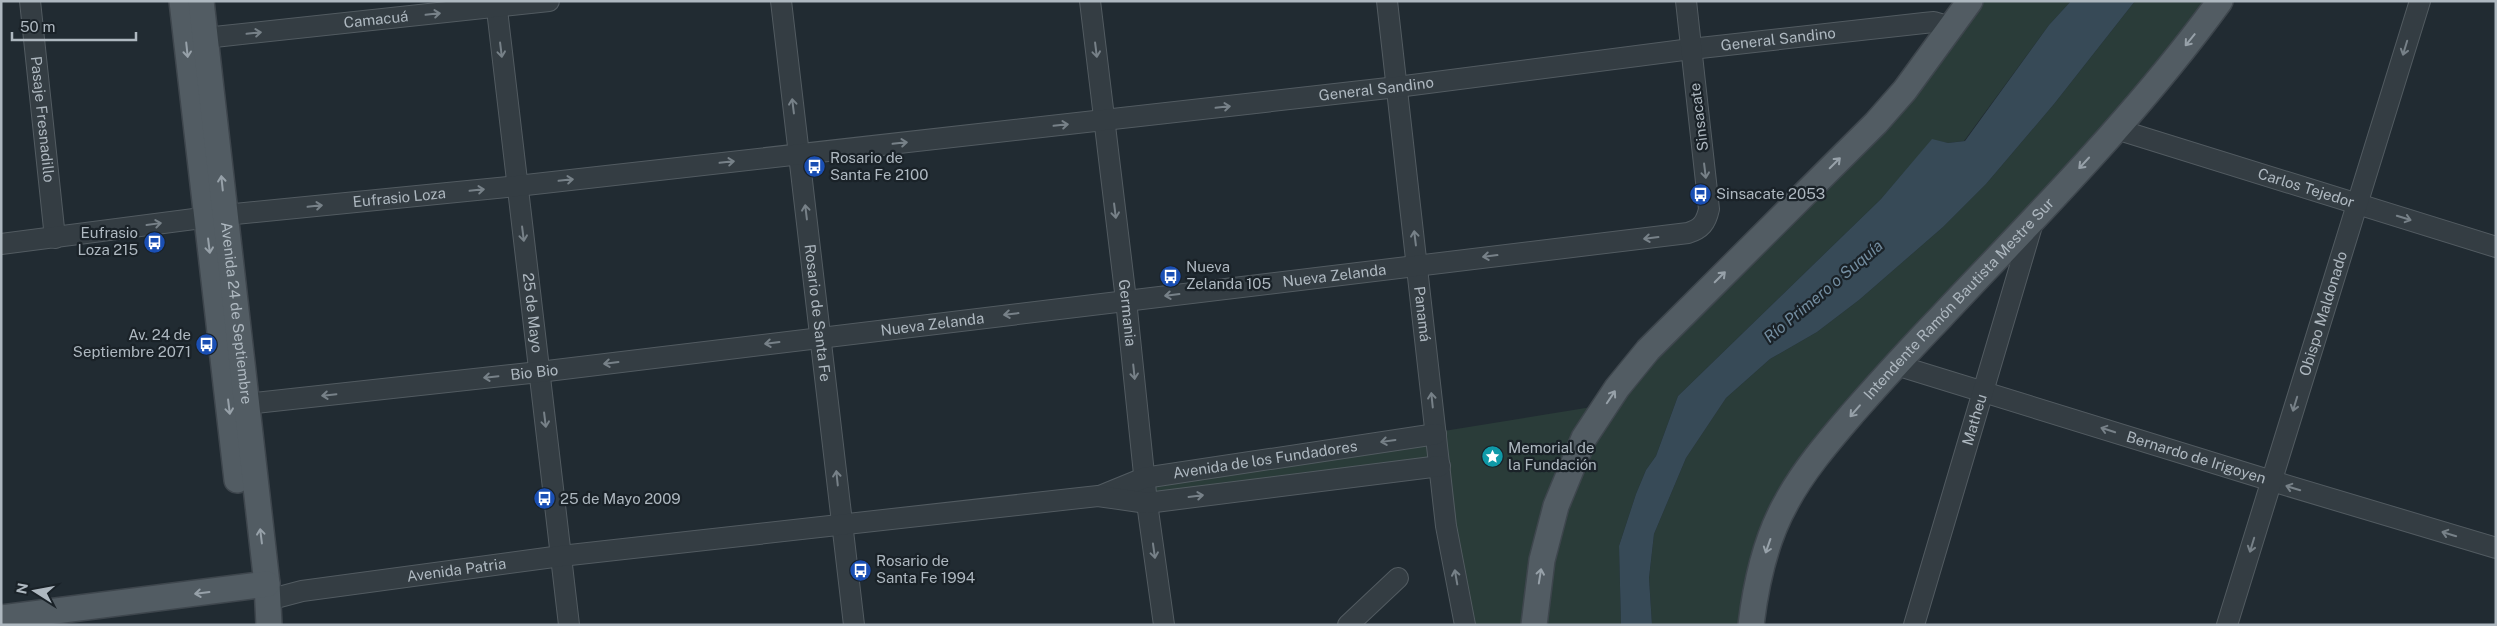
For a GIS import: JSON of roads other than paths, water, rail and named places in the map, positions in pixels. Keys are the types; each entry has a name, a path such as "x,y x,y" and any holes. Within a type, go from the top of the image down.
{"main road":[{"name":"Avenida 24 de Septiembre","path":"182,1 246,404 259,594"},
{"name":"Avenida 24 de Septiembre","path":"201,1 205,38 215,216 248,561 269,625"},
{"path":"1534,625 1542,560 1556,506 1584,438 1617,388 1648,350 1876,123 1905,90 1970,1"},
{"name":"Intendente Ramón Bautista Mestre Sur","path":"1751,625 1759,575 1776,523 1786,503 1830,440 1896,365 2116,129 2220,1"},
{"name":"Avenida Patria","path":"1,618 259,594"},
{"name":"Avenida Patria","path":"72,625 259,594"}],"street":[{"name":"Pasaje Fresnadillo","path":"30,1 55,238"},
{"name":"Camacuá","path":"205,38 496,4 549,1"},
{"name":"Rosario de Santa Fe","path":"781,1 854,625"},
{"name":"Germania","path":"1090,1 1126,300 1144,478 1164,625"},
{"name":"Panamá","path":"1387,1 1446,526 1465,625"},
{"name":"Sinsacate","path":"1686,1 1710,209 1707,220 1699,230"},
{"name":"Obispo Maldonado","path":"2227,625 2420,1"},
{"name":"25 de Mayo","path":"496,4 569,625"},
{"name":"General Sandino","path":"799,154 1397,87 1691,49 1924,23 1934,22 1951,27"},
{"name":"Carlos Tejedor","path":"2116,129 2496,247"},
{"name":"Eufrasio Loza","path":"1,244 215,216 518,186 799,154"},
{"name":"Matheu","path":"1914,625 2036,216"},
{"name":"Nueva Zelanda","path":"821,338 1688,233 1699,230"},
{"name":"Bio Bio","path":"246,404 539,372 821,338"},
{"name":"Bernardo de Irigoyen","path":"1896,365 1984,390 2272,481 2496,548"},
{"name":"Avenida de los Fundadores","path":"1098,496 1144,478 1436,434"},
{"name":"Avenida de los Fundadores","path":"842,526 1098,496 1147,502 1440,466"},
{"name":"Avenida Patria","path":"259,594 302,591 561,556 842,526"},
{"path":"1348,625 1398,578"}],"water":[{"name":"Río Primero o Suquía","path":"2071,1 2135,1 2054,104 1986,184 1943,227 1859,300 1817,332 1770,359 1726,398 1686,458 1654,534 1649,578 1652,625 1621,625 1619,546 1636,494 1646,470 1656,456 1678,396 1881,199 1932,139 1948,143 1965,141 2049,25"}],"place":[{"name":"Rosario de Santa Fe 2100","path":"814,167"},
{"name":"Sinsacate 2053","path":"1700,194"},
{"name":"Eufrasio Loza 215","path":"154,242"},
{"name":"Nueva Zelanda 105","path":"1170,276"},
{"name":"Av. 24 de Septiembre 2071","path":"207,344"},
{"name":"Memorial de la Fundación","path":"1492,457"},
{"name":"25 de Mayo 2009","path":"544,499"},
{"name":"Rosario de Santa Fe 1994","path":"860,570"}]}
